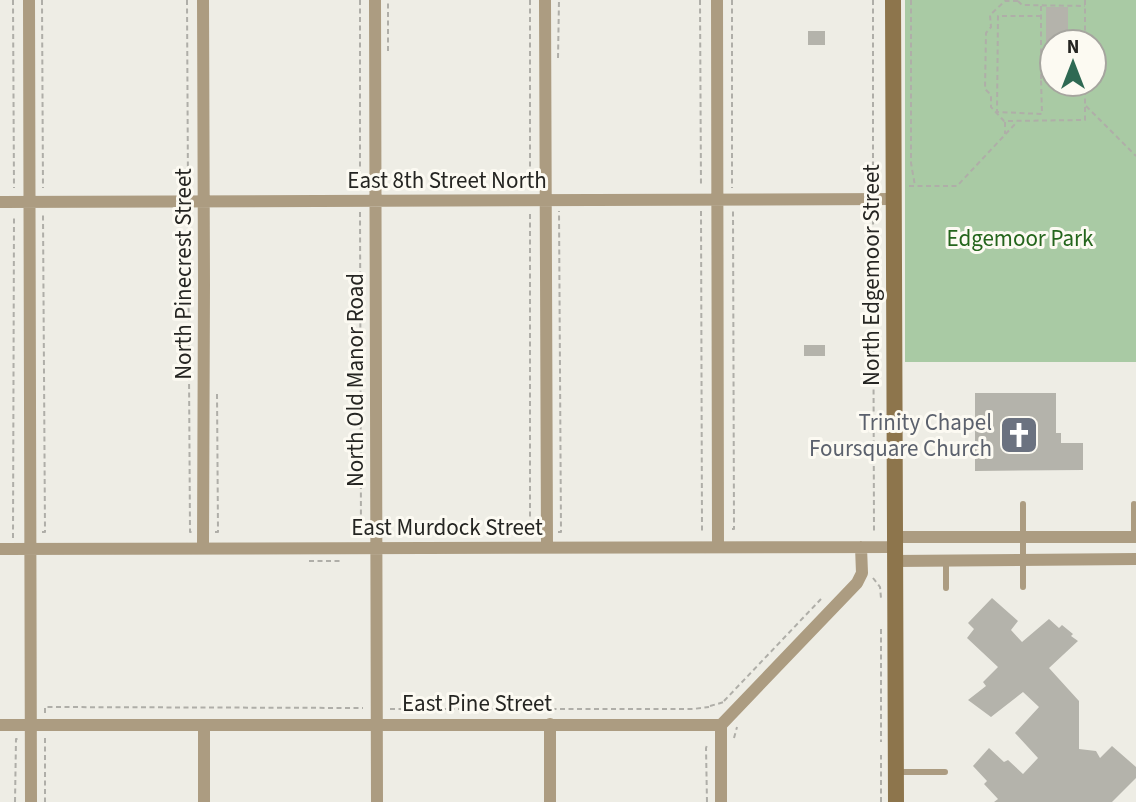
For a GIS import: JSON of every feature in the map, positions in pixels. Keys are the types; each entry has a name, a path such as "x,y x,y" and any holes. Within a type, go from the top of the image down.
{"street":[{"path":"29,0 31,802"},
{"name":"North Pinecrest Street","path":"203,0 203,548"},
{"name":"North Old Manor Road","path":"375,0 377,802"},
{"path":"545,0 547,547"},
{"path":"717,0 718,547"},
{"name":"North Edgemoor Street","path":"893,0 896,802"},
{"name":"East 8th Street North","path":"0,202 873,199 894,192"},
{"path":"895,548 1023,537 1135,537"},
{"path":"721,802 721,725 857,583 862,573 867,547"},
{"path":"895,548 946,561 1136,559"},
{"name":"East Murdock Street","path":"7,549 895,548"},
{"path":"550,724 550,802"},
{"name":"East Pine Street","path":"0,725 721,725"},
{"path":"204,725 204,802"}],"lane":[{"path":"1023,504 1023,587"},
{"path":"1134,504 1135,537"},
{"path":"946,561 946,588"},
{"path":"896,772 945,772"}],"path":[{"path":"7,549 13,533 13,0"},
{"path":"13,533 45,532 43,0"},
{"path":"187,0 190,532"},
{"path":"359,0 361,548"},
{"path":"530,0 530,532"},
{"path":"701,0 702,531 734,529 732,0"},
{"path":"867,547 873,199 873,0"},
{"path":"911,0 911,163 915,186"},
{"path":"1085,6 1022,5 1018,1 1005,0 990,15 991,27 986,33 985,55 985,89 990,94 991,107 1005,121 1086,120 1085,98"},
{"path":"1085,0 1085,28"},
{"path":"1041,6 1041,28"},
{"path":"1041,16 998,16 998,112 1042,114 1042,98"},
{"path":"1085,105 1136,156"},
{"path":"1005,121 1005,135"},
{"path":"894,192 915,186 957,186 1018,121"},
{"path":"873,578 880,587 880,598"},
{"path":"723,702 821,599"},
{"path":"881,622 881,802"},
{"path":"45,725 45,707 709,707"}],"green space":[{"name":"Edgemoor Park","path":"905,0 1136,0 1136,362 905,362"}],"building":[{"path":"1046,7 1068,7 1068,28 1046,28"},
{"path":"808,31 825,31 825,45 808,45"},
{"path":"804,345 825,345 825,356 804,356"},
{"path":"975,393 1056,393 1056,433 1061,433 1061,443 1083,443 1083,470 975,471"},
{"path":"992,598 1018,621 1011,630 1022,642 1049,619 1059,628 1062,625 1078,641 1049,668 1079,701 1079,749 1096,751 1100,758 1112,746 1136,767 1136,778 1112,802 994,802 998,799 984,784 987,781 973,766 989,748 1023,774 1038,758 1015,733 1039,707 1023,692 991,717 968,700 986,686 983,682 998,667 967,638 974,629 968,623"}],"place":[{"name":"Trinity Chapel Foursquare Church","path":"1019,435"}]}
